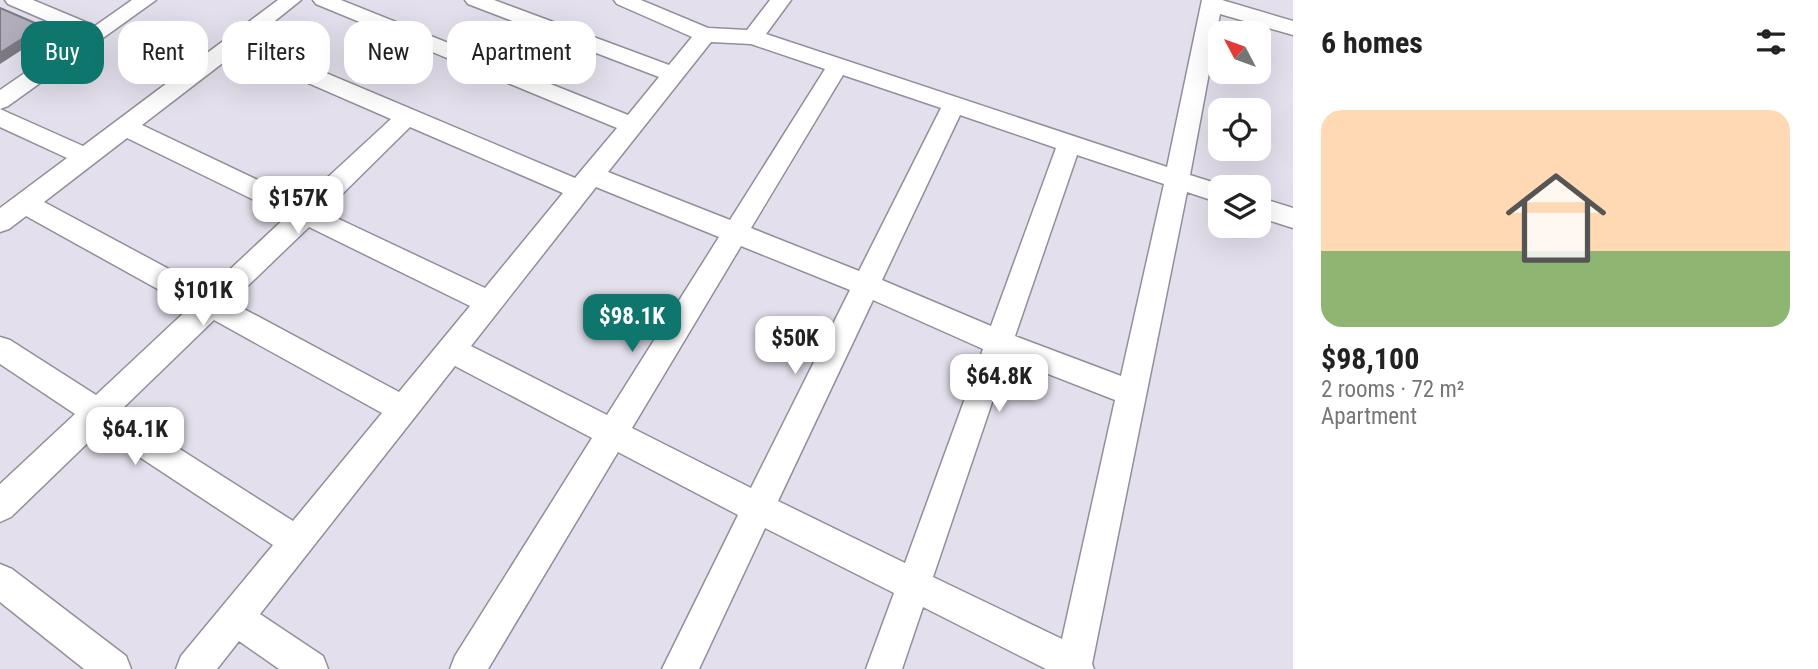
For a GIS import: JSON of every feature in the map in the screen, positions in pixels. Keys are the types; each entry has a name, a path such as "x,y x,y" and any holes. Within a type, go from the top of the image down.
{"street":[{"path":"15,0 65,21"},
{"path":"104,29 146,0"},
{"path":"264,21 291,0"},
{"path":"323,0 631,125"},
{"path":"475,0 673,74"},
{"path":"624,0 705,35 753,37 1208,190"},
{"path":"753,37 782,0"},
{"path":"453,351 758,508 1075,666 1129,392 1177,180 1212,3 1293,28"},
{"path":"194,669 705,35"},
{"path":"0,222 222,53"},
{"path":"468,669 838,65"},
{"path":"0,101 24,84"},
{"path":"330,84 407,117 585,183 736,233 866,285 997,342 1129,392"},
{"path":"680,669 954,104"},
{"path":"0,117 85,157"},
{"path":"0,506 407,117"},
{"path":"125,127 490,303"},
{"path":"884,669 1069,143"},
{"path":"24,203 405,410"},
{"path":"1271,211 1293,218"},
{"path":"0,349 298,542"},
{"path":"0,581 113,669"},
{"path":"236,618 310,669"}],"building":[{"path":"0,8 30,21 21,21 21,40 0,53"}]}
